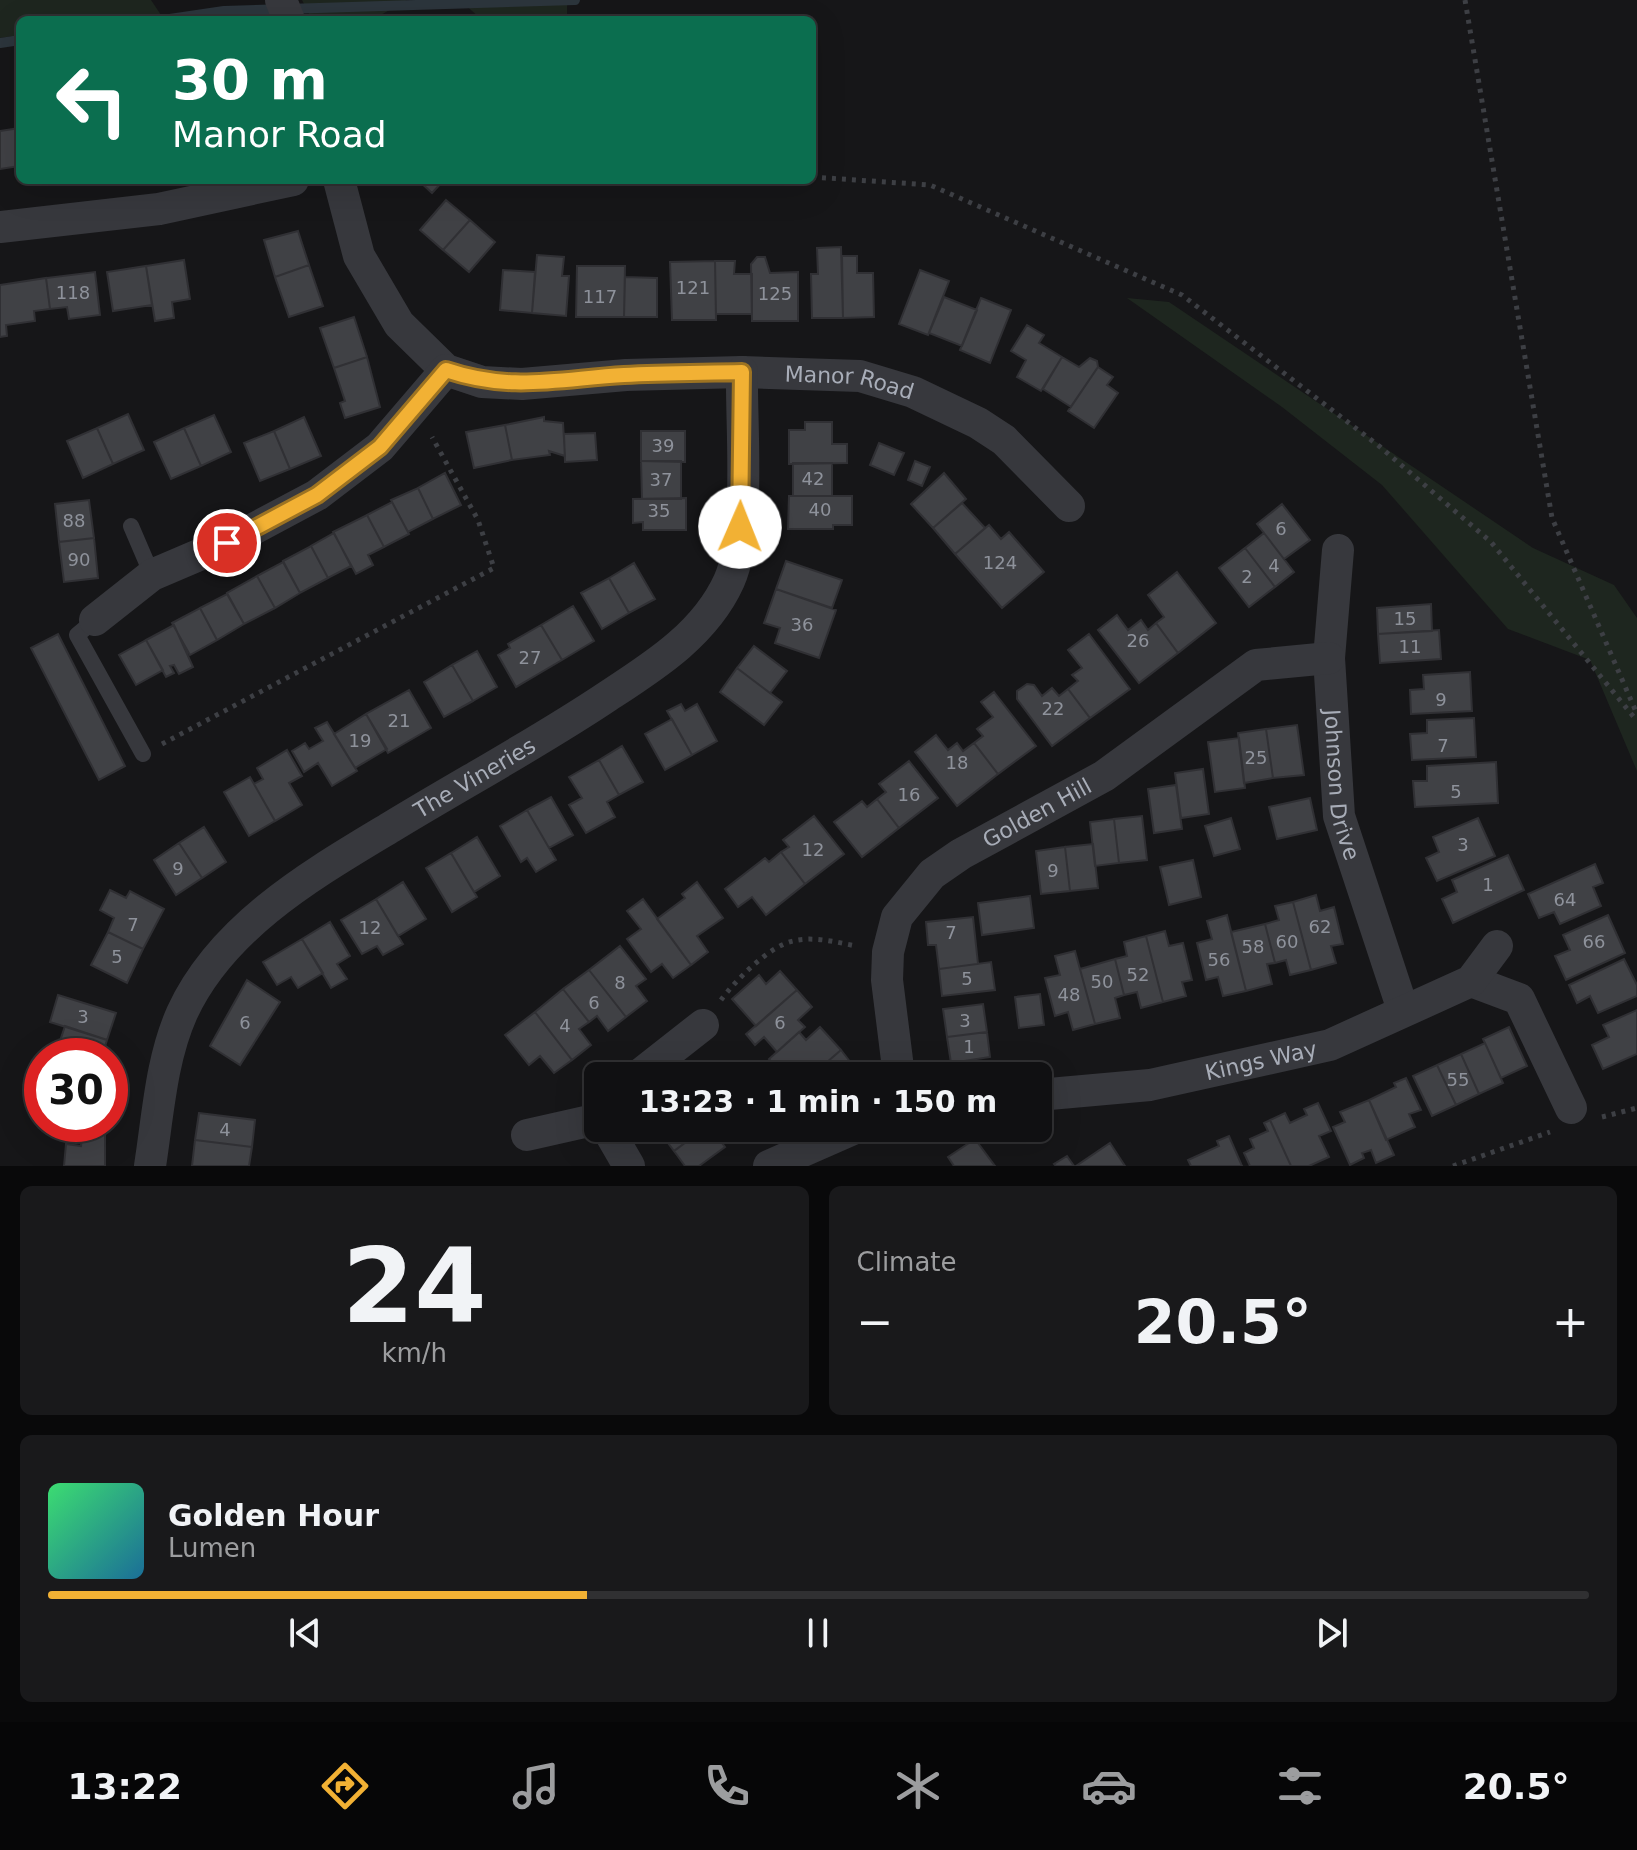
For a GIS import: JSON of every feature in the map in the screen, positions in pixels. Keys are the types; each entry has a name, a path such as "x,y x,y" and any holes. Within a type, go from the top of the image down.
{"street":[{"path":"0,227 159,209 275,184"},
{"name":"Manor Road","path":"340,184 359,256 399,324 446,370 482,382 522,384 626,375 742,372 860,376 913,392 978,423 1004,440 1069,506"},
{"path":"95,620 152,575 227,543 317,495 380,447 446,370"},
{"name":"The Vineries","path":"150,1166 169,1045 184,1010 236,938 268,908 322,868 593,707 652,667 706,619 725,590 736,559 742,372"},
{"name":"Johnson Drive","path":"1338,550 1329,658 1339,816 1403,1010"},
{"name":"Golden Hill","path":"897,1062 887,980 888,952 897,917 932,874 961,854 1104,776 1256,665 1329,658"},
{"path":"1497,946 1471,981 1519,999 1577,1118"},
{"name":"Kings Way","path":"1052,1094 1150,1085 1330,1045 1471,981"},
{"path":"656,1062 703,1025"},
{"path":"527,1135 584,1122"},
{"path":"615,1142 629,1166"},
{"path":"769,1166 823,1142"}],"lane":[{"path":"131,526 152,575"},
{"path":"95,620 77,635 143,754"}],"path":[{"path":"1465,0 1552,518 1637,714"},
{"path":"816,177 930,185 1182,295 1379,446 1491,542 1637,721"},
{"path":"143,754 494,568 478,520 416,407"},
{"path":"703,1025 739,977 791,941 823,939 888,952"},
{"path":"1453,1166 1577,1118 1637,1108"}],"shaded area":[{"path":"0,0 151,0 161,15 16,16 16,36 0,38"},
{"path":"302,0 407,0 379,16 310,16"},
{"path":"460,0 567,0 567,16 478,16"},
{"path":"1127,298 1169,302 1533,548 1614,585 1637,618 1637,771 1590,660 1508,629 1382,485 1282,407"}],"building":[{"path":"16,129 16,167 0,169 0,131"},
{"path":"422,184 440,184 432,193"},
{"path":"446,200 470,220 443,250 420,230"},
{"path":"470,220 495,242 469,272 443,250"},
{"path":"298,231 309,265 275,277 264,240"},
{"path":"841,247 843,318 812,318 811,274 818,274 817,248"},
{"path":"537,255 564,257 562,276 569,276 566,316 532,313"},
{"path":"842,256 857,256 857,273 873,273 874,317 843,318"},
{"path":"757,257 765,257 770,273 798,272 798,321 752,321 751,264"},
{"path":"184,260 190,299 172,302 174,318 155,321 146,266"},
{"path":"715,261 716,320 672,320 670,262"},
{"path":"715,261 735,261 734,274 752,274 752,314 716,314"},
{"path":"309,265 323,306 289,317 275,277"},
{"path":"146,266 152,305 113,311 107,272"},
{"path":"577,266 625,266 624,317 576,317"},
{"path":"503,270 535,272 532,313 500,310"},
{"path":"920,270 949,281 928,335 899,324"},
{"path":"95,272 100,315 69,319 67,307 50,309 46,278"},
{"path":"625,277 657,278 657,317 624,317"},
{"path":"46,278 50,309 34,311 35,321 6,325 7,336 0,337 0,285"},
{"path":"944,297 977,310 962,346 929,333"},
{"path":"981,298 1011,310 990,363 960,350"},
{"path":"354,317 367,357 334,368 320,328"},
{"path":"1027,325 1044,335 1039,343 1062,357 1041,391 1017,377 1026,360 1011,351"},
{"path":"367,357 380,407 345,418 340,403 345,401 334,368"},
{"path":"1062,357 1079,367 1090,358 1097,361 1098,367 1071,407 1043,389"},
{"path":"1098,367 1113,377 1107,385 1118,393 1094,428 1068,411"},
{"path":"128,414 144,450 113,464 97,428"},
{"path":"214,415 231,452 201,466 184,428"},
{"path":"304,417 321,456 290,469 274,431"},
{"path":"544,417 544,421 563,423 565,456 549,451 550,455 512,460 505,425"},
{"path":"805,422 832,422 832,444 847,444 847,463 789,464 789,430 805,430"},
{"path":"505,425 512,460 474,468 466,432"},
{"path":"97,428 113,464 83,478 67,441"},
{"path":"184,428 201,466 171,479 154,442"},
{"path":"274,431 290,469 260,481 244,443"},
{"path":"641,431 685,431 685,462 641,461"},
{"path":"595,433 597,460 565,462 564,434"},
{"path":"879,443 904,453 894,475 870,465"},
{"path":"641,461 681,461 681,499 642,499"},
{"path":"915,461 930,467 922,486 908,480"},
{"path":"793,463 832,463 832,496 793,496"},
{"path":"445,473 461,505 433,519 418,488"},
{"path":"944,473 966,499 933,528 911,504"},
{"path":"418,488 433,519 408,532 391,500"},
{"path":"789,496 852,496 852,525 833,525 833,529 788,529"},
{"path":"686,498 686,530 643,530 643,522 633,523 633,499"},
{"path":"89,500 94,538 59,542 55,504"},
{"path":"392,502 409,534 384,547 367,515"},
{"path":"962,503 985,528 955,554 933,528"},
{"path":"1282,504 1310,540 1284,559 1257,524"},
{"path":"367,515 384,547 368,555 373,565 356,574 333,532"},
{"path":"989,525 1001,539 1009,532 1044,572 1002,608 955,554"},
{"path":"334,533 351,566 328,578 311,546"},
{"path":"1264,533 1294,572 1275,587 1245,548"},
{"path":"94,538 98,578 64,582 59,542"},
{"path":"311,546 328,578 300,593 283,561"},
{"path":"1245,548 1275,587 1249,607 1219,568"},
{"path":"786,561 842,580 832,608 776,589"},
{"path":"283,562 300,593 275,608 257,576"},
{"path":"634,563 655,599 629,613 609,578"},
{"path":"1177,572 1216,623 1178,653 1156,623 1164,617 1148,595"},
{"path":"257,576 275,608 244,624 227,593"},
{"path":"609,578 629,613 602,629 581,593"},
{"path":"776,589 836,610 819,658 775,643 780,628 764,623"},
{"path":"227,594 244,624 217,640 200,608"},
{"path":"1431,604 1432,631 1378,634 1377,608"},
{"path":"573,606 594,641 562,660 541,625"},
{"path":"200,608 217,640 190,655 172,623"},
{"path":"1117,615 1128,630 1141,620 1148,630 1156,623 1178,653 1139,683 1098,630"},
{"path":"174,625 193,667 179,674 174,665 170,666 174,673 166,677 146,640"},
{"path":"541,625 562,660 516,687 498,655 510,648 508,644"},
{"path":"1439,630 1441,659 1380,663 1378,634"},
{"path":"58,634 125,766 99,780 31,648"},
{"path":"1089,634 1130,689 1090,718 1068,689 1078,681 1072,675 1082,668 1068,650"},
{"path":"146,640 163,670 136,685 119,655"},
{"path":"754,646 787,671 770,693 737,668"},
{"path":"477,651 497,687 473,701 452,665"},
{"path":"452,665 473,701 444,717 424,682"},
{"path":"737,668 782,702 764,725 720,692"},
{"path":"1470,672 1472,711 1411,714 1410,690 1424,689 1423,675"},
{"path":"1027,684 1034,685 1042,696 1052,688 1059,696 1068,689 1090,718 1052,746 1017,699 1017,691"},
{"path":"409,690 431,728 388,753 366,714"},
{"path":"994,692 1036,746 998,774 974,743 983,736 977,729 993,717 981,702"},
{"path":"681,704 685,711 697,704 717,741 692,755 667,711"},
{"path":"366,714 387,749 355,768 334,734"},
{"path":"1474,718 1476,757 1412,760 1410,734 1427,733 1427,720"},
{"path":"672,719 692,755 665,770 645,734"},
{"path":"327,722 357,771 332,786 318,763 304,772 292,751 305,743 309,749 323,741 315,728"},
{"path":"1297,725 1304,775 1273,778 1266,729"},
{"path":"1266,729 1273,778 1244,783 1238,733"},
{"path":"936,735 948,750 957,743 963,751 974,743 998,774 957,806 915,752"},
{"path":"1239,738 1245,788 1215,792 1208,742"},
{"path":"622,746 643,782 619,795 599,760"},
{"path":"287,750 302,776 289,783 302,805 275,821 254,784 263,779 257,768"},
{"path":"599,760 619,795 607,802 615,817 586,833 569,805 582,798 569,777"},
{"path":"909,761 938,798 899,828 877,799 886,792 879,784"},
{"path":"1496,762 1498,803 1415,807 1413,781 1427,781 1427,766"},
{"path":"1203,769 1209,814 1181,818 1175,773"},
{"path":"250,777 275,821 249,836 224,792"},
{"path":"1176,785 1182,829 1154,833 1148,789"},
{"path":"551,797 573,835 549,848 527,810"},
{"path":"1310,798 1317,830 1277,839 1269,807"},
{"path":"877,799 899,828 862,857 834,822 862,801 867,807"},
{"path":"527,810 556,860 536,872 527,858 521,862 500,826"},
{"path":"814,816 844,854 805,884 781,852 789,847 783,840"},
{"path":"1142,816 1147,860 1119,863 1114,819"},
{"path":"1231,818 1240,849 1214,856 1205,826"},
{"path":"1478,818 1495,856 1437,881 1426,858 1439,852 1433,837"},
{"path":"1114,819 1119,863 1095,866 1090,822"},
{"path":"204,827 226,862 202,878 179,843"},
{"path":"477,837 500,876 474,892 451,853"},
{"path":"179,843 202,878 176,895 154,860"},
{"path":"1093,844 1098,888 1070,891 1065,847"},
{"path":"1065,847 1070,891 1041,894 1036,851"},
{"path":"781,852 805,884 766,915 752,897 738,907 725,889 765,858 769,862"},
{"path":"451,853 477,897 452,912 426,868"},
{"path":"1508,855 1524,890 1453,923 1442,899 1457,892 1452,880"},
{"path":"1193,860 1201,897 1169,905 1160,867"},
{"path":"1595,864 1603,883 1593,887 1601,906 1560,924 1554,912 1539,918 1528,894"},
{"path":"403,882 426,919 398,936 376,899"},
{"path":"697,882 723,918 697,936 708,952 691,965 657,919 685,898 682,894"},
{"path":"110,890 126,898 130,891 164,909 143,949 108,932 114,918 100,910"},
{"path":"1316,895 1320,911 1334,907 1343,944 1331,946 1336,963 1311,970 1293,902"},
{"path":"1030,896 1034,928 982,935 978,903"},
{"path":"376,899 403,944 383,955 377,946 362,954 341,920"},
{"path":"643,899 691,965 673,978 662,964 651,972 627,939 641,929 627,911"},
{"path":"1293,902 1311,970 1290,975 1286,960 1275,963 1265,924 1279,920 1275,906"},
{"path":"1227,915 1246,991 1223,996 1218,977 1206,980 1197,943 1212,939 1207,921"},
{"path":"1608,915 1625,953 1566,980 1555,956 1570,950 1563,935"},
{"path":"973,917 978,964 939,969 936,945 928,945 926,922"},
{"path":"330,922 350,956 337,964 347,979 331,988 302,939"},
{"path":"1265,924 1275,963 1267,964 1272,984 1246,991 1231,932"},
{"path":"1165,931 1169,946 1183,943 1192,980 1182,982 1186,996 1163,1002 1146,936"},
{"path":"108,932 143,949 127,983 91,965"},
{"path":"1146,936 1163,1002 1141,1008 1137,992 1124,995 1115,959 1127,956 1124,942"},
{"path":"302,939 323,973 298,988 291,977 277,985 263,962"},
{"path":"620,946 646,979 636,986 647,1001 626,1017 589,970"},
{"path":"1075,951 1095,1024 1073,1030 1068,1012 1055,1016 1045,978 1060,975 1055,956"},
{"path":"1115,959 1124,995 1115,998 1120,1018 1095,1024 1080,969"},
{"path":"1624,959 1637,985 1637,996 1598,1013 1590,996 1577,1003 1569,985"},
{"path":"991,962 995,990 942,996 939,969"},
{"path":"589,970 626,1017 608,1031 597,1016 589,1022 563,989"},
{"path":"780,971 797,990 756,1026 732,999 759,975 766,984"},
{"path":"247,980 280,1002 240,1065 210,1046"},
{"path":"563,989 589,1022 579,1029 591,1045 572,1060 535,1012"},
{"path":"797,990 812,1007 798,1020 805,1027 777,1052 764,1037 755,1045 746,1034"},
{"path":"1040,994 1044,1025 1019,1028 1015,997"},
{"path":"58,995 116,1013 108,1038 50,1022"},
{"path":"983,1004 987,1032 947,1037 943,1009"},
{"path":"1637,1010 1637,1054 1603,1069 1592,1045 1609,1037 1603,1025"},
{"path":"535,1012 572,1060 554,1073 540,1056 529,1065 505,1035"},
{"path":"65,1026 101,1038 61,1038"},
{"path":"820,1027 841,1050 827,1062 772,1062 769,1059 799,1032 806,1040"},
{"path":"1509,1027 1527,1066 1501,1078 1483,1039"},
{"path":"987,1032 990,1057 951,1062 947,1037"},
{"path":"1485,1043 1503,1083 1479,1094 1461,1054"},
{"path":"841,1050 850,1062 827,1062"},
{"path":"1461,1054 1479,1094 1456,1105 1437,1065"},
{"path":"1437,1065 1456,1105 1432,1116 1413,1076"},
{"path":"1406,1078 1421,1110 1409,1114 1415,1127 1386,1140 1369,1100 1396,1087 1394,1083"},
{"path":"1369,1100 1394,1155 1376,1163 1371,1150 1362,1153 1364,1158 1350,1165 1333,1127 1345,1122 1340,1112"},
{"path":"1318,1103 1331,1131 1319,1136 1329,1157 1309,1166 1291,1166 1270,1120 1285,1113 1290,1123 1307,1115 1304,1109"},
{"path":"199,1113 255,1120 252,1147 195,1140"},
{"path":"1270,1120 1291,1166 1250,1166 1244,1153 1254,1148 1250,1139 1268,1131 1264,1123"},
{"path":"1229,1136 1242,1166 1191,1166 1188,1160 1219,1146 1217,1141"},
{"path":"195,1140 252,1147 249,1166 192,1166"},
{"path":"81,1142 105,1142 105,1166 64,1166 66,1144 81,1146"},
{"path":"667,1142 686,1142 674,1151"},
{"path":"686,1142 721,1142 725,1147 699,1166 685,1166 674,1151"},
{"path":"970,1142 977,1142 995,1166 954,1166 948,1157"},
{"path":"1110,1143 1125,1166 1076,1166"},
{"path":"1067,1156 1074,1166 1054,1164"}],"waterway":[{"path":"190,16 224,11 575,0"},
{"path":"0,43 16,41"}],"route":[{"path":"227,543 317,495 380,447 446,370 482,382 522,384 626,375 742,372 740,527"}]}
